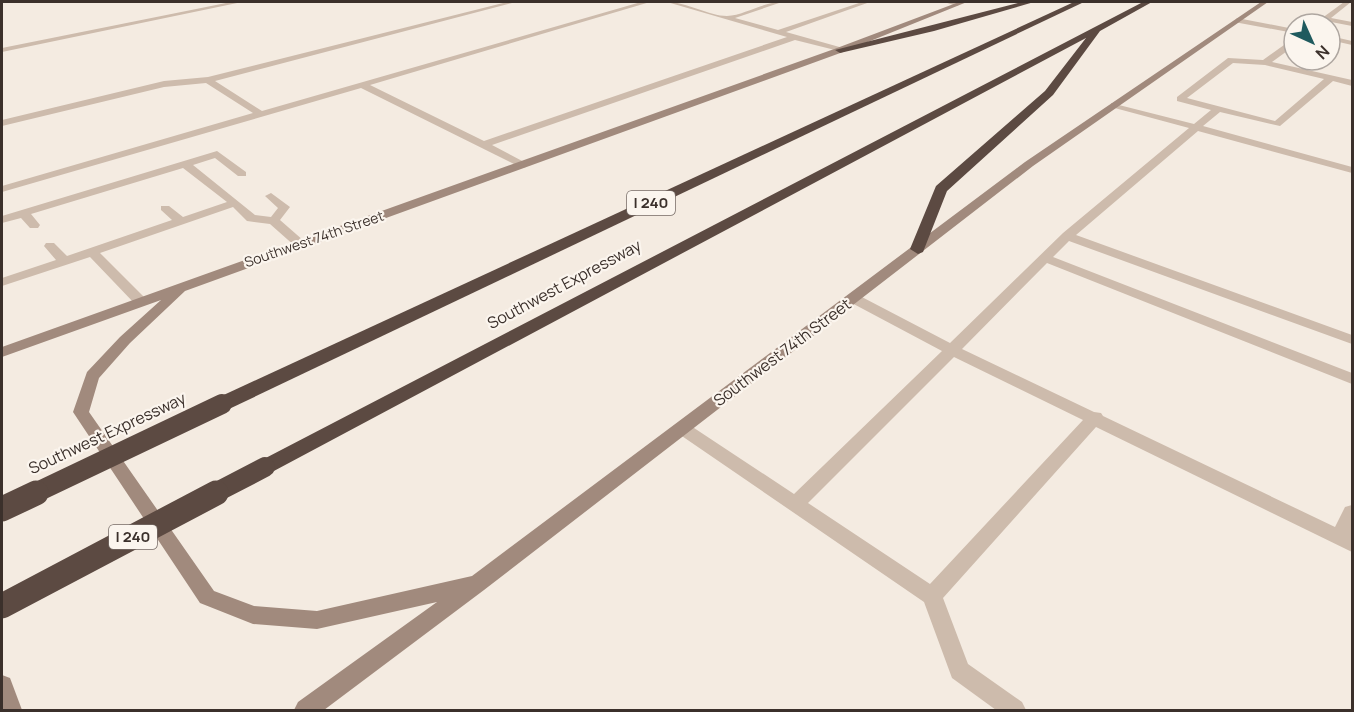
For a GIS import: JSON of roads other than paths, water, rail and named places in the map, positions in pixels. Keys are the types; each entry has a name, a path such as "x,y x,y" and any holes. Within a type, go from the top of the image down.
{"highway":[{"path":"840,50 931,29 1030,2"},
{"name":"Southwest Expressway","path":"2,508 1080,2"},
{"name":"Southwest Expressway","path":"2,606 1148,2"},
{"path":"918,249 941,189 1048,93 1100,27"}],"main road":[{"name":"Southwest 74th Street","path":"306,711 1029,165 1264,2"},
{"name":"Southwest 74th Street","path":"2,352 840,50 961,3"},
{"path":"186,284 125,340 92,376 81,412 207,597 253,615 317,620 477,584"},
{"path":"2,686 11,711"}],"street":[{"path":"2,50 239,2"},
{"path":"2,123 164,84 208,80 513,2"},
{"path":"2,220 23,213 49,191 261,114 647,2"},
{"path":"670,2 840,50"},
{"path":"727,18 779,2"},
{"path":"780,32 867,2"},
{"path":"946,2 961,3"},
{"path":"1335,12 1348,2"},
{"path":"1237,20 1282,29"},
{"path":"483,145 795,37"},
{"path":"1265,63 1282,51"},
{"path":"1331,78 1277,124 1180,99 1231,60 1265,63 1331,78 1353,83"},
{"path":"208,80 261,114"},
{"path":"363,85 522,165"},
{"path":"1114,105 1353,170"},
{"path":"796,504 1067,236 1218,109"},
{"path":"2,189 49,191 133,180 217,154 242,174"},
{"path":"185,164 251,218 274,221 300,244"},
{"path":"133,180 144,190"},
{"path":"270,196 284,207 274,221"},
{"path":"3,280 235,203"},
{"path":"165,208 180,221"},
{"path":"23,213 34,225"},
{"path":"1067,236 1353,340"},
{"path":"50,246 65,261"},
{"path":"92,252 141,301"},
{"path":"1045,258 1353,379"},
{"path":"853,298 952,350 1095,417 1346,541 1353,512"},
{"path":"932,596 1095,417"},
{"path":"682,428 932,596 960,671 1014,711"}]}
